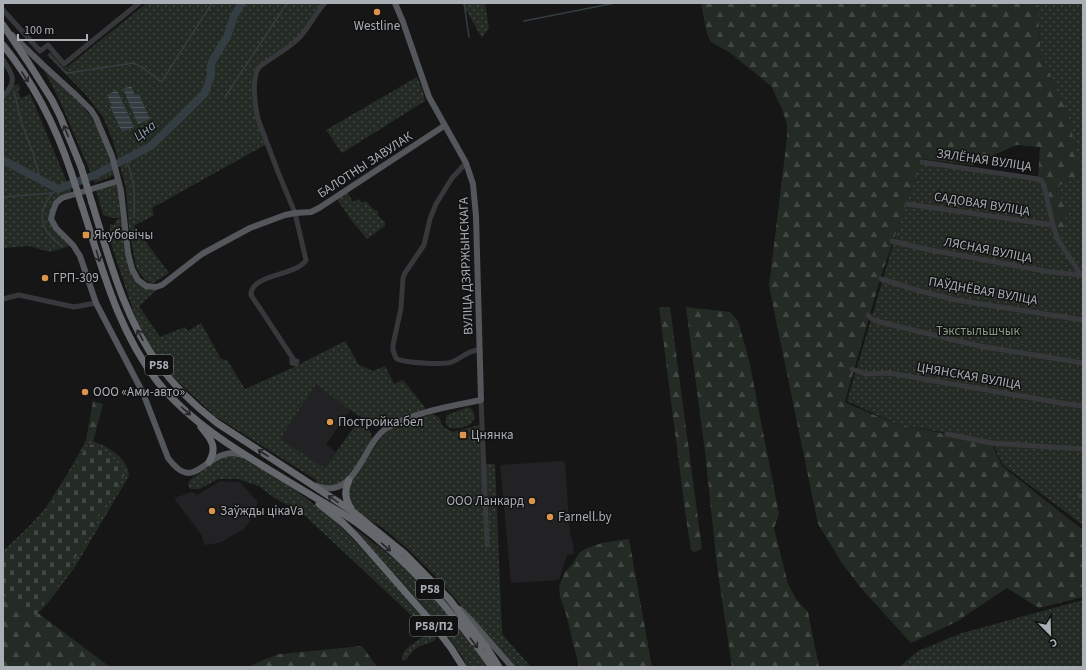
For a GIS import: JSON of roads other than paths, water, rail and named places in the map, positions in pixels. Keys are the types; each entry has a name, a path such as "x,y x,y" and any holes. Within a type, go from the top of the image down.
{"highway":[{"name":"Р58","path":"4,27 52,100 63,123 81,167 126,306 137,330 158,364 173,383 196,406 217,423 352,511 406,554 449,599 500,667"},
{"name":"Р58","path":"3,45 17,63 40,101 53,128 82,206 118,314 135,349 149,371 169,396 196,420 246,456 356,522 403,562 447,608 492,667"},
{"path":"196,420 213,444 212,456 209,462"},
{"name":"Р58/П2","path":"278,475 343,523 356,536 429,619 463,667"},
{"path":"349,480 346,487 346,497 352,511"}],"main road":[{"name":"ВУЛІЦА ДЗЯРЖЫНСКАГА","path":"395,3 429,97 466,163 473,184 482,400"},
{"name":"БАЛОТНЫ ЗАВУЛАК","path":"4,27 91,110 101,127 112,156 122,198 128,253 132,269 138,280 146,286 151,287 162,285 202,254 242,232 266,221 295,212 306,213 319,208 444,126"},
{"path":"118,181 62,198 56,203 51,219 56,228 73,245 80,256 96,303 143,393 168,458 174,466 185,473 191,473 226,454 246,456"},
{"path":"315,486 334,488 343,485 349,480 374,442 382,432 388,428 420,415 482,400"},
{"path":"449,599 470,618 512,667"}],"street":[{"path":"3,10 40,51 48,44 64,64 138,3"},
{"path":"292,358 254,300 251,291 254,287 266,279 299,268 306,260 295,212 267,144 256,110 255,78 256,71 259,67 297,40 325,3"},
{"path":"3,60 13,79 12,84 3,96"},
{"name":"ЗЯЛЁНАЯ ВУЛІЦА","path":"922,162 1038,179 1042,181 1044,185 1053,226"},
{"path":"466,163 452,178 436,204 430,219 424,245 403,278 401,308 393,350 396,358 403,361 445,364 453,362 473,350 480,350"},
{"name":"САДОВАЯ ВУЛІЦА","path":"907,204 1053,226"},
{"path":"1053,226 1058,238 1082,275"},
{"name":"ЛЯСНАЯ ВУЛІЦА","path":"892,241 925,249 1050,272 1082,275"},
{"name":"ПАЎДНЁВАЯ ВУЛІЦА","path":"881,279 956,300 1083,320"},
{"path":"3,299 19,295 74,307 96,303"},
{"path":"868,315 872,319 880,322 979,346 1083,363"},
{"name":"ЦНЯНСКАЯ ВУЛІЦА","path":"852,369 866,374 895,374 1083,406"},
{"name":"ВУЛІЦА ДЗЯРЖЫНСКАГА","path":"482,400 487,545"},
{"path":"947,434 991,443 1083,449"}],"waterway":[{"path":"49,54 65,72 68,73 133,63 142,67 162,81 212,3"},
{"name":"Цна","path":"3,160 58,189 95,175 151,146 205,93 211,75 211,65 227,37 234,16 242,3"},
{"path":"225,97 287,3"},
{"path":"464,3 469,37"},
{"path":"524,21 615,3"},
{"path":"14,91 21,121 33,153 41,181"},
{"path":"126,159 134,188 134,217"},
{"path":"3,197 53,193 58,189"},
{"path":"53,193 42,213 48,233 60,245"}],"place":[{"name":"Westline","path":"377,12"},
{"name":"Якубовічы","path":"86,235"},
{"name":"ГРП-309","path":"45,278"},
{"name":"ООО «Ами-авто»","path":"85,392"},
{"name":"Постройка.бел","path":"330,422"},
{"name":"Цнянка","path":"463,435"},
{"name":"ООО Ланкард","path":"532,501"},
{"name":"Заўжды цікаVа","path":"212,511"},
{"name":"Farnell.by","path":"550,517"}],"park label":[{"name":"Тэкстыльшчык","path":"978,331"}]}
